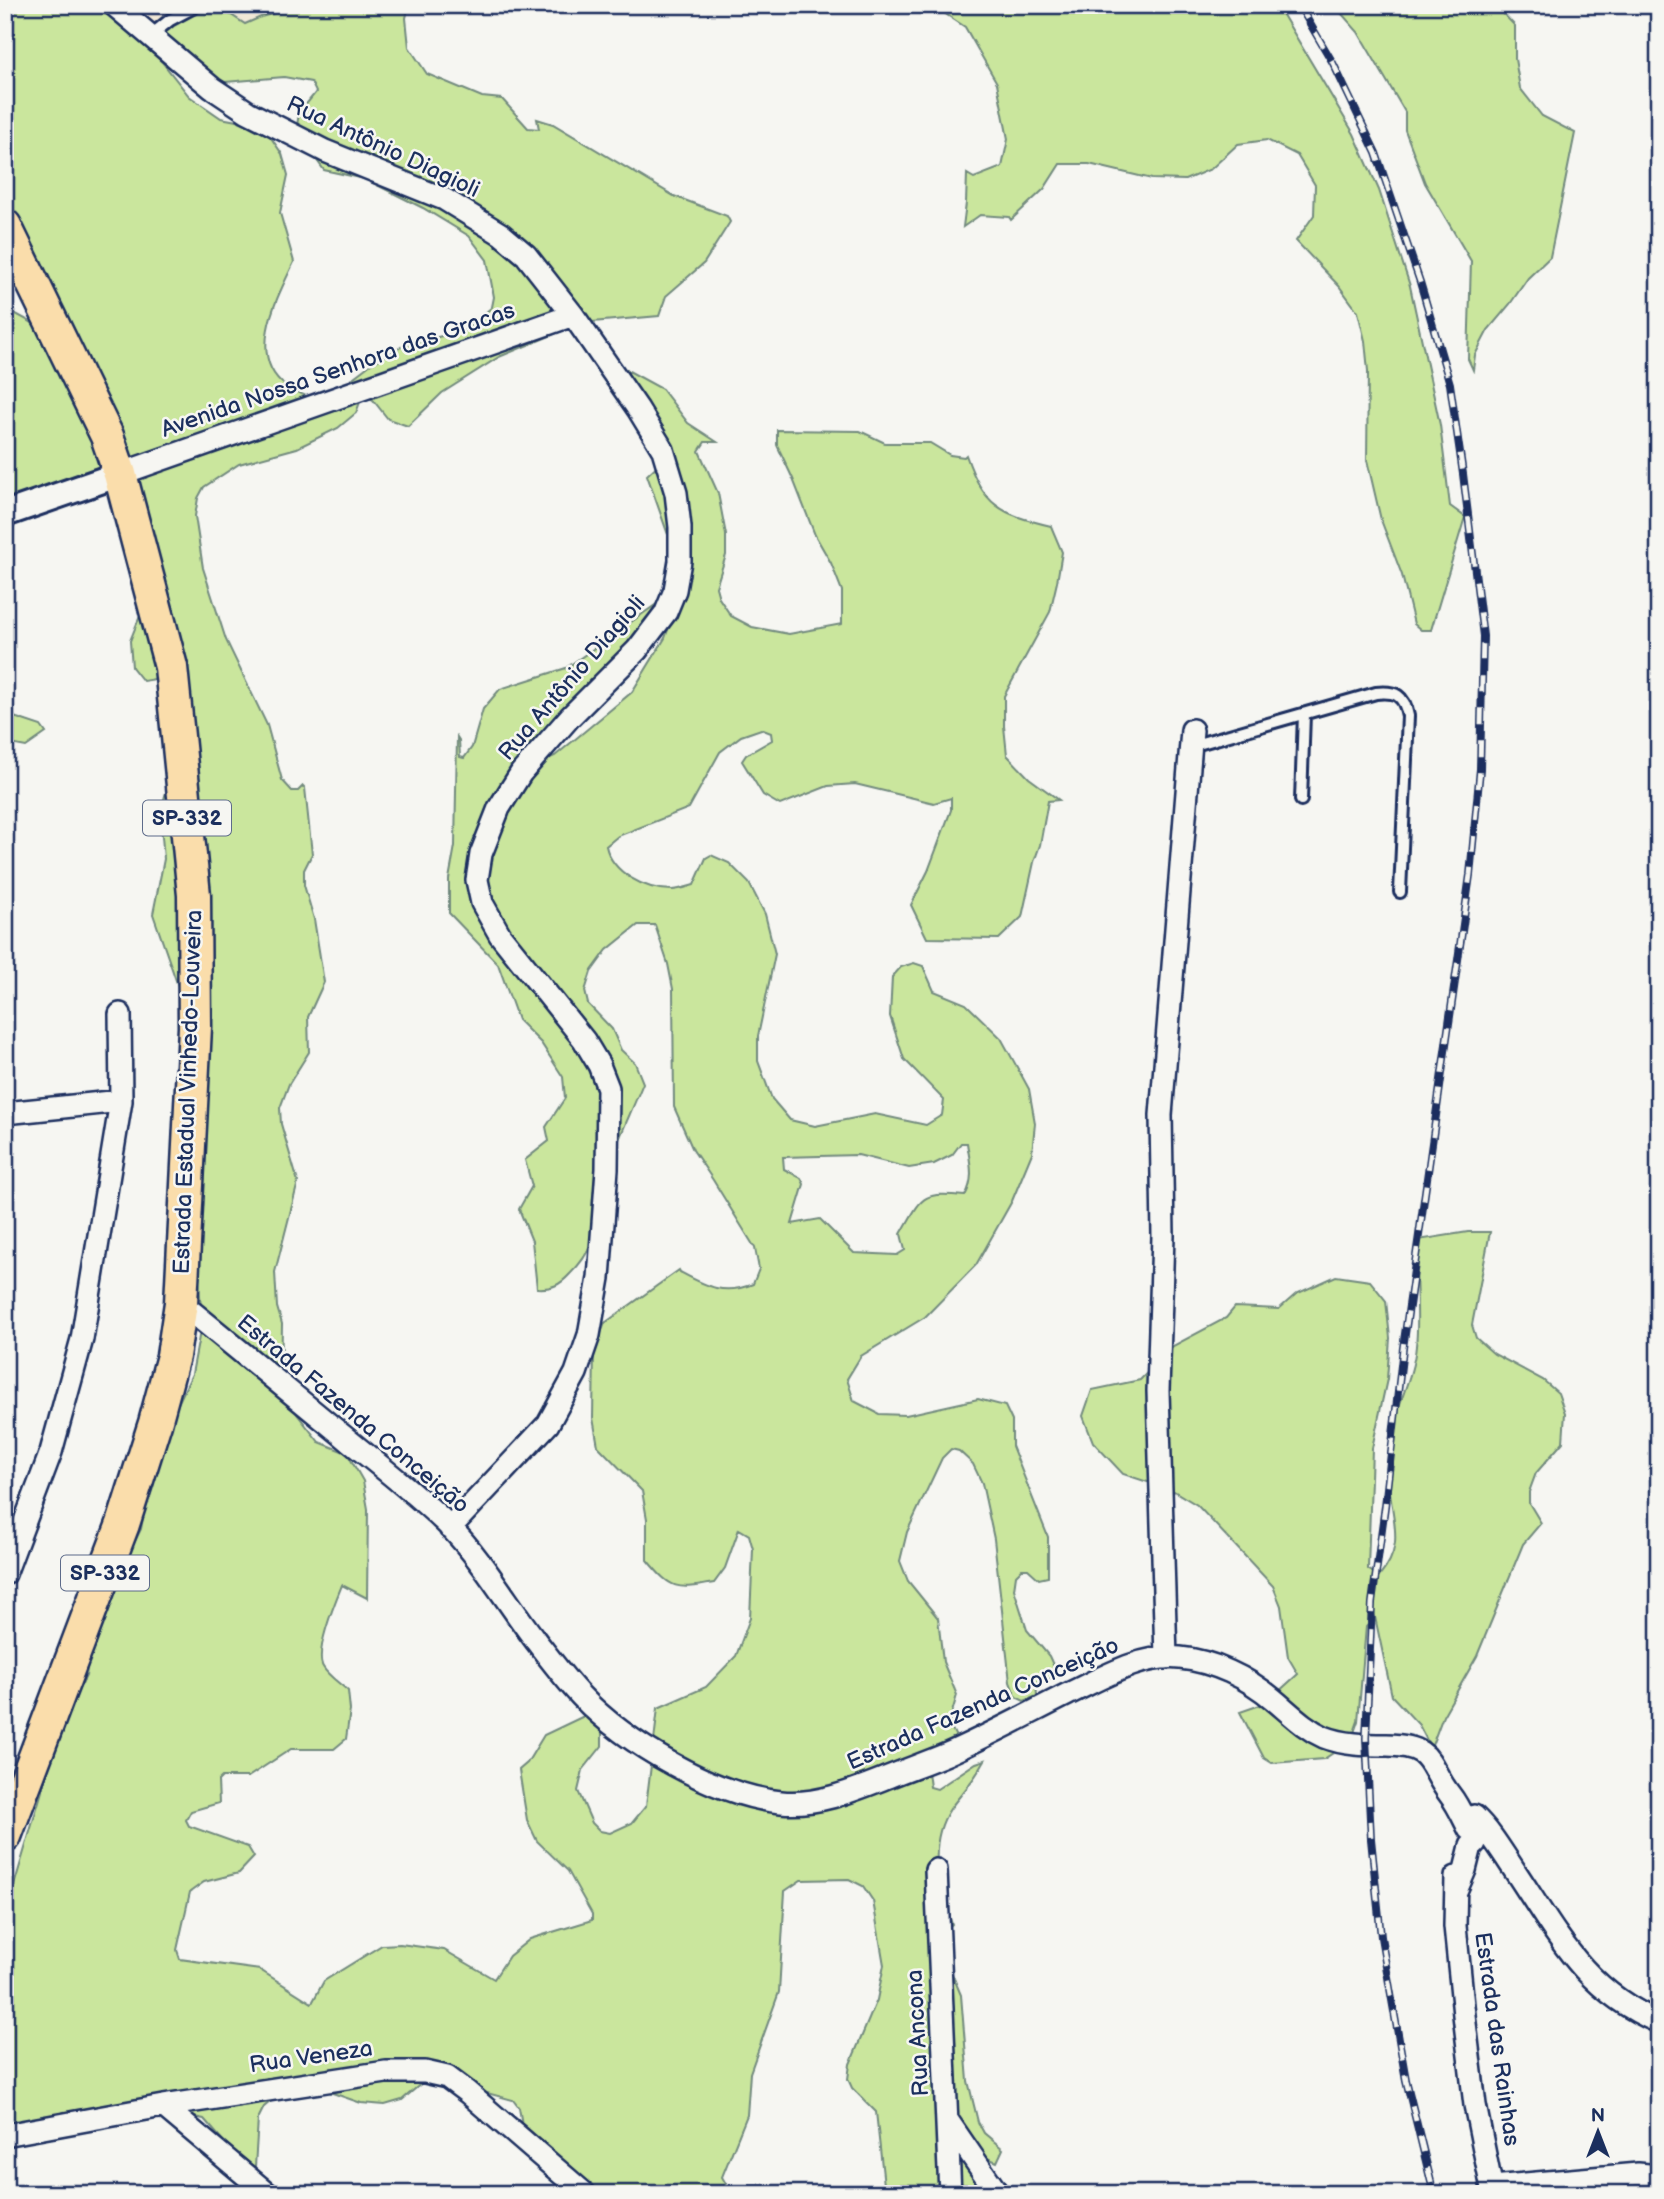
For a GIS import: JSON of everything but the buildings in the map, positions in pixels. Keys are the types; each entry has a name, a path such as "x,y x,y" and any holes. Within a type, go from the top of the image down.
{"main road":[{"name":"Estrada Estadual Vinhedo-Louveira","path":"5,226 107,436 120,474 171,667 194,895 195,1027 181,1303 173,1356 124,1524 7,1828"}],"street":[{"name":"Rua Antônio Diagioli","path":"114,5 212,88 248,113 325,151 444,199 501,234 526,256 573,315 638,410 663,450 676,493 680,561 675,590 666,612 637,650 570,717 521,773 499,808 481,854 477,880 482,903 500,934 584,1040 599,1065 608,1088 607,1155 599,1278 589,1335 576,1373 548,1424 450,1528"},
{"name":"Avenida Nossa Senhora das Gracas","path":"120,474 573,315"},
{"path":"5,514 120,474"},
{"path":"1166,1658 1158,1391 1163,1236 1161,1115 1192,738"},
{"path":"6,1571 51,1452 82,1339 121,1101 120,1014"},
{"path":"5,1113 121,1101"},
{"name":"Estrada Fazenda Conceição","path":"181,1303 409,1490 450,1528 582,1697 619,1728 668,1762 722,1789 755,1799 786,1803 849,1792 950,1752 1114,1672 1147,1661 1180,1658 1202,1662 1242,1678 1269,1696 1305,1727 1326,1738 1354,1744 1395,1745 1414,1749 1429,1760 1452,1797 1469,1839"},
{"path":"1452,1797 1480,1821 1577,1963 1613,1997 1635,2012 1659,2022"},
{"path":"1469,1839 1503,1856"},
{"name":"Estrada das Rainhas","path":"1456,1891 1465,1870 1469,1839"},
{"name":"Estrada das Rainhas","path":"1469,1839 1456,1863 1455,1926 1475,2105 1493,2190"},
{"path":"1465,1870 1480,1859 1503,1856"},
{"name":"Rua Ancona","path":"936,1870 950,2194"},
{"name":"Rua Veneza","path":"5,2135 163,2106 386,2072 425,2072 447,2077 467,2092 585,2194"},
{"path":"163,2106 268,2194"},
{"path":"948,2121 998,2194"},
{"path":"1493,2190 1638,2174 1659,2176"}],"lane":[{"path":"150,36 170,20 198,5"},
{"path":"1192,738 1304,714 1376,693 1390,692 1399,696 1406,705 1408,716 1400,892"},
{"path":"1301,800 1304,714"}],"shaded area":[{"path":"130,5 293,5 177,53"}],"green space":[{"path":"5,5 101,5 162,62 189,96 221,118 263,126 282,154 288,175 280,213 294,262 280,292 269,326 266,343 268,359 274,373 286,386 326,403 339,396 354,377 371,364 403,346 465,330 492,307 494,297 487,260 469,236 423,208 365,179 324,170 296,132 299,113 316,92 311,82 284,77 225,82 205,76 166,40 166,25 177,5 216,5 245,24 303,5 409,5 406,18 409,47 427,74 482,97 502,99 528,128 539,129 537,119 553,124 674,196 727,216 730,222 704,263 666,296 659,316 581,323 499,357 442,393 408,426 388,419 373,400 363,394 356,413 338,428 297,448 239,464 204,487 198,498 195,516 203,568 226,640 267,725 282,780 292,791 298,791 303,786 305,788 312,854 304,870 304,885 314,919 324,982 308,1017 309,1052 289,1084 280,1108 281,1124 298,1182 275,1272 277,1307 282,1324 281,1385 297,1414 319,1442 347,1453 363,1481 368,1509 367,1598 342,1585 326,1627 321,1650 323,1667 348,1691 350,1710 346,1739 334,1749 291,1749 248,1777 222,1777 218,1781 219,1803 191,1811 186,1820 189,1826 248,1847 254,1857 239,1873 204,1882 190,1892 177,1950 180,1959 260,1970 312,2003 324,1981 382,1945 400,1944 444,1950 494,1979 509,1956 530,1939 592,1920 592,1914 568,1871 537,1841 527,1820 519,1770 527,1763 544,1735 586,1715 602,1732 602,1746 583,1770 578,1791 592,1823 600,1831 610,1833 632,1823 646,1806 658,1708 706,1687 736,1656 750,1618 753,1549 749,1535 739,1529 725,1568 714,1583 683,1587 669,1582 647,1560 647,1519 642,1491 598,1446 593,1418 594,1351 605,1323 679,1270 715,1288 733,1289 753,1284 759,1269 755,1248 693,1150 674,1107 673,989 655,925 638,925 607,950 591,972 585,991 588,1004 612,1029 621,1050 635,1063 643,1083 606,1174 596,1227 588,1250 563,1281 555,1286 537,1288 532,1241 519,1209 532,1186 525,1160 549,1141 546,1127 565,1098 563,1077 541,1043 518,1020 498,964 449,913 449,879 455,846 457,737 460,757 464,758 472,747 483,709 500,689 566,668 658,603 657,616 532,766 555,756 632,692 665,638 680,597 680,569 647,475 662,461 631,389 627,370 662,389 688,423 717,442 705,442 699,451 718,493 726,535 726,555 716,587 719,598 731,616 752,627 789,634 842,624 842,591 777,445 777,430 860,431 885,443 930,443 950,455 966,455 980,486 996,505 1019,517 1051,526 1062,552 1050,612 1004,696 1004,726 1007,755 1029,778 1059,800 1048,801 1022,917 999,939 927,938 911,905 928,871 951,810 951,798 934,803 855,784 828,786 780,805 763,795 742,761 746,755 772,740 771,733 761,729 741,736 720,752 689,808 618,836 606,846 609,856 622,872 651,887 672,890 694,885 706,858 711,855 729,863 749,883 765,914 775,954 758,1036 758,1061 772,1099 790,1120 815,1126 875,1114 926,1125 942,1115 944,1100 904,1059 890,1016 892,977 901,967 914,963 923,966 934,991 966,1004 1001,1038 1029,1089 1035,1123 1032,1153 1012,1201 976,1265 925,1317 861,1356 847,1379 854,1401 879,1414 906,1415 978,1399 1005,1406 1012,1421 1012,1446 1048,1537 1048,1577 1039,1579 1028,1569 1022,1569 1016,1575 1014,1589 1027,1630 1049,1656 1058,1676 1036,1683 1037,1696 1024,1701 1016,1697 1010,1682 994,1539 982,1483 973,1464 959,1451 951,1449 942,1458 907,1532 900,1561 908,1581 938,1618 943,1662 957,1695 949,1723 956,1737 928,1772 930,1787 937,1789 985,1760 950,1809 943,1823 937,1851 939,1881 952,1924 943,1933 942,1950 961,1995 968,2081 978,2122 984,2133 1003,2149 997,2162 987,2158 976,2168 976,2194 885,2194 876,2112 852,2088 848,2079 850,2064 877,2000 884,1965 873,1901 863,1886 849,1879 801,1880 785,1891 779,1992 750,2073 747,2115 722,2177 729,2189 746,2194 576,2194 523,2130 519,2108 513,2100 436,2079 422,2083 402,2100 385,2105 361,2103 324,2090 276,2097 264,2107 258,2119 255,2167 231,2150 204,2119 153,2109 5,2137 5,1916 63,1720 86,1676 91,1642 101,1609 141,1529 155,1453 192,1374 202,1321 190,1166 189,1018 153,914 164,859 160,814 172,770 163,670 155,679 143,681 132,667 130,641 152,586 121,482 5,511 5,308 31,322 53,343 5,228","holes":["961,1143 967,1143 971,1177 965,1196 939,1195 924,1199 901,1234 905,1250 897,1255 854,1253 820,1219 792,1224 804,1184 801,1178 784,1169 783,1157 858,1155 909,1168 934,1164 952,1155"]},
{"path":"932,5 1277,5 1354,134 1379,190 1410,286 1440,425 1450,506 1465,517 1431,630 1421,630 1414,624 1402,575 1381,520 1367,460 1368,371 1358,312 1339,286 1296,241 1314,215 1315,185 1297,155 1267,140 1238,144 1211,169 1185,180 1152,179 1089,164 1060,164 1044,189 1011,220 1009,217 980,215 963,227 967,174 974,178 1002,167 1008,139 997,83 965,27"},
{"path":"1334,5 1495,5 1515,26 1515,59 1520,88 1542,116 1575,133 1550,257 1528,278 1488,330 1475,355 1473,370 1468,359 1471,261 1425,183 1405,130 1405,112 1358,32"},
{"path":"5,714 41,726 46,733 26,747 5,743"},
{"path":"1468,1232 1490,1232 1472,1325 1476,1338 1494,1354 1543,1380 1558,1393 1565,1413 1563,1442 1536,1473 1529,1492 1529,1503 1541,1523 1523,1544 1477,1656 1443,1716 1431,1748 1419,1725 1392,1696 1375,1617 1366,1627 1358,1721 1351,1741 1324,1759 1272,1763 1264,1758 1240,1712 1266,1703 1298,1674 1288,1657 1281,1606 1273,1586 1197,1505 1172,1490 1123,1474 1093,1442 1083,1416 1092,1390 1140,1380 1173,1346 1226,1318 1235,1307 1279,1309 1296,1294 1336,1276 1370,1281 1386,1301 1390,1338 1387,1379 1372,1448 1368,1569 1379,1577 1388,1565 1395,1542 1390,1495 1390,1449 1395,1419 1411,1371 1416,1346 1418,1240"}],"railway":[{"path":"1299,5 1333,63 1376,153 1420,282 1450,384 1483,636 1480,769 1470,875 1403,1348 1372,1603 1366,1738 1371,1839 1381,1937 1406,2080 1434,2194"}]}
